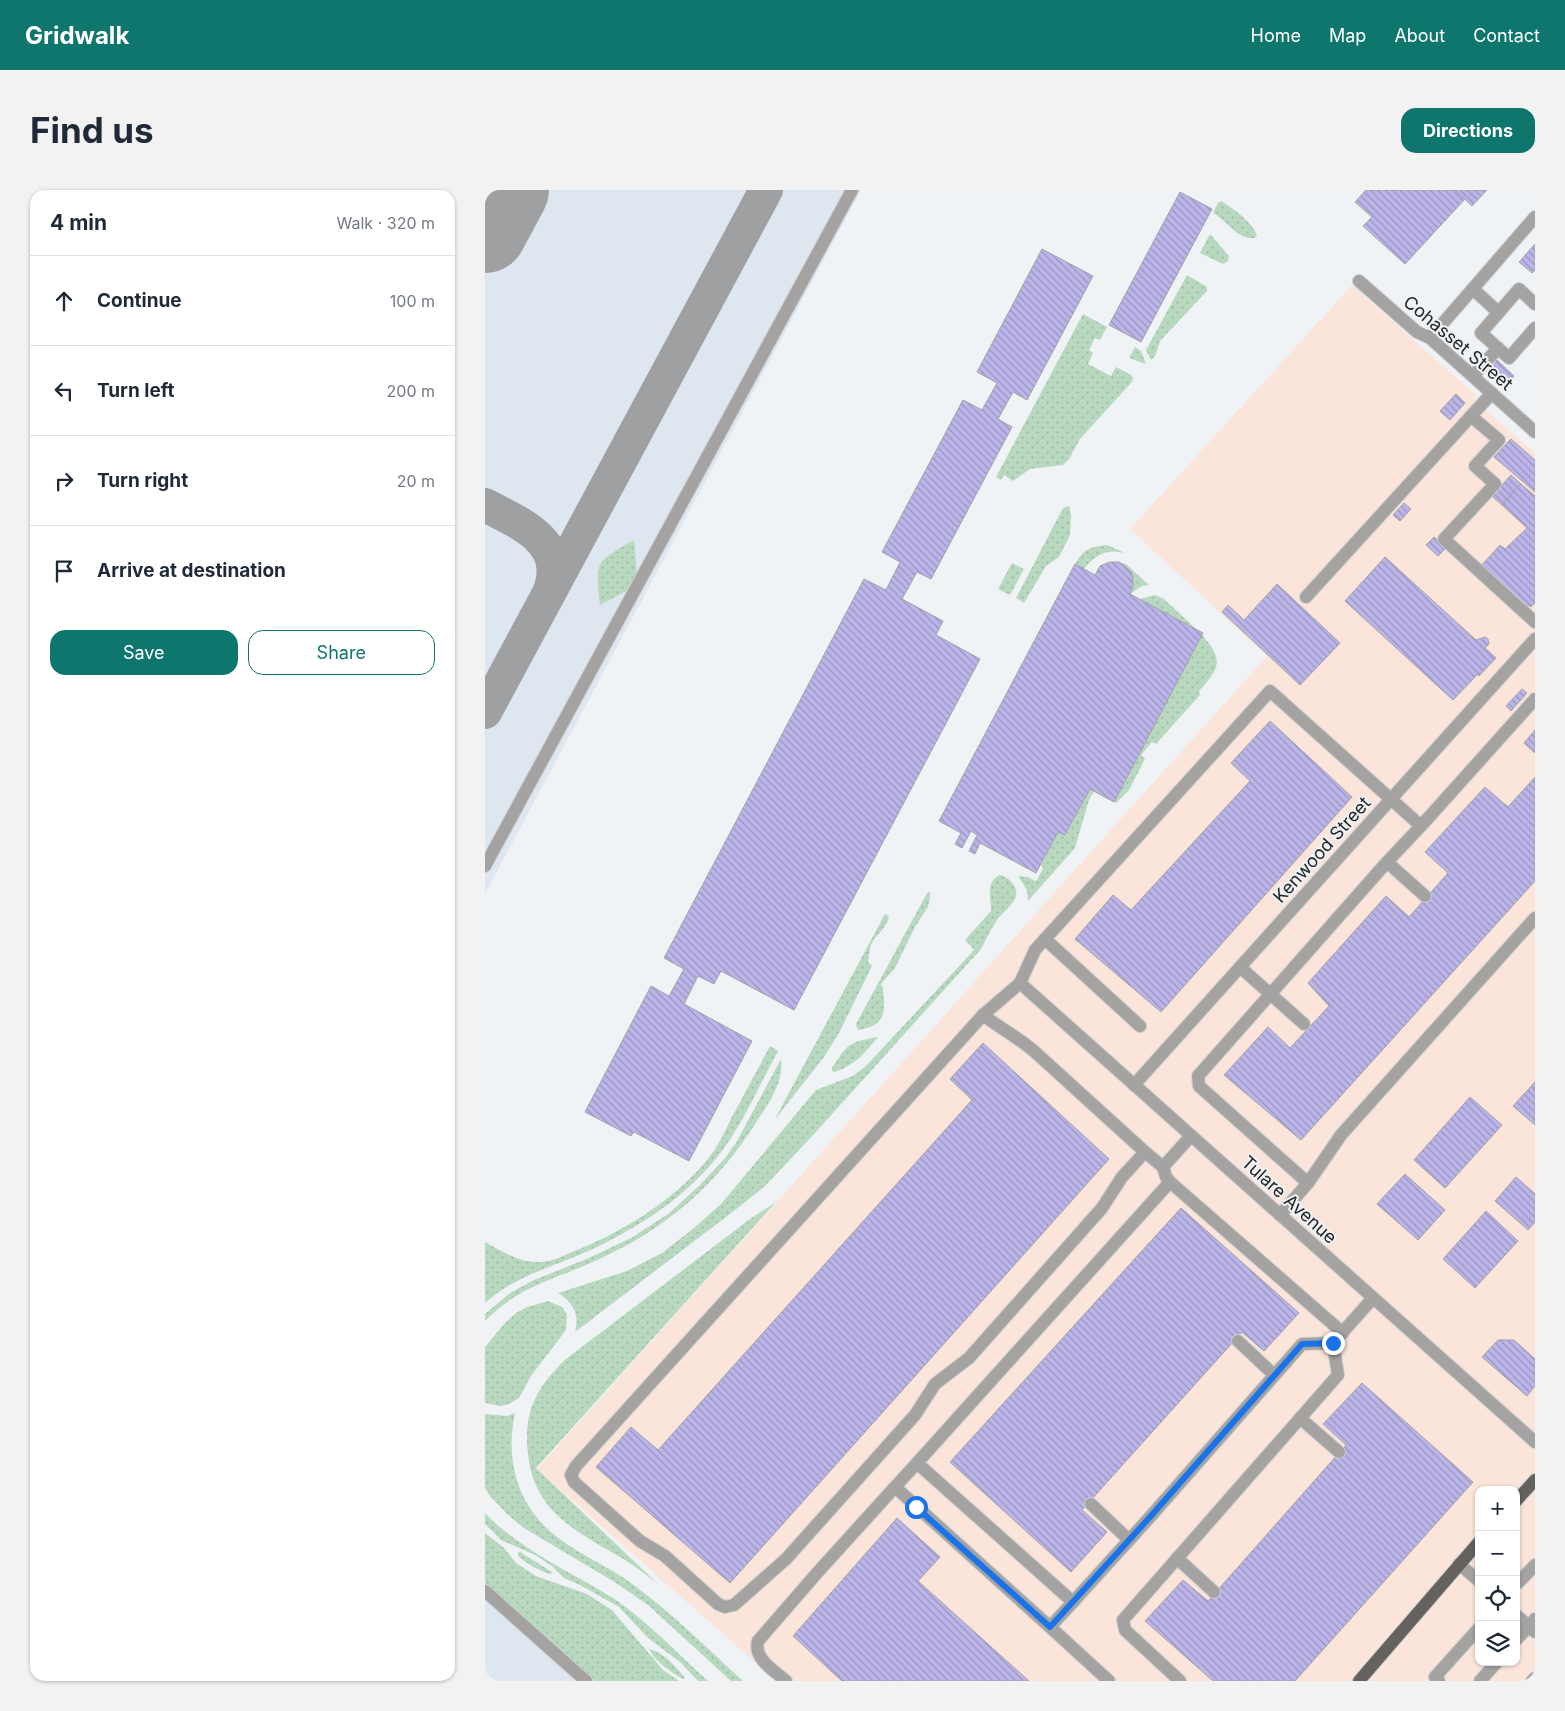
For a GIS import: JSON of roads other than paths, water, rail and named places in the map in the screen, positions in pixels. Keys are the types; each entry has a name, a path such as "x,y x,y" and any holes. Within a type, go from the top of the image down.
{"main road":[{"path":"1520,1497 1535,1480"},
{"path":"1359,1681 1475,1546"}],"street":[{"path":"485,866 852,190"},
{"path":"1430,338 1535,217"},
{"name":"Cohasset Street","path":"1359,281 1417,332 1430,338 1535,432"},
{"path":"1473,289 1498,312"},
{"path":"1535,304 1519,289 1481,333 1509,358 1535,328"},
{"path":"1473,376 1497,348"},
{"path":"1306,597 1492,393"},
{"path":"1471,416 1499,440 1475,466 1495,484 1444,539 1535,622"},
{"name":"Kenwood Street","path":"1134,1085 1534,642"},
{"path":"1145,1152 1122,1177 1102,1208 969,1358 935,1384 915,1415 792,1552 737,1603 725,1607 718,1604 665,1556 640,1541 574,1482 571,1475 576,1466 983,1016 1020,984 1035,950 1270,692 1421,826"},
{"path":"1308,1183 1199,1086 1198,1076 1387,862 1535,699"},
{"path":"1387,862 1425,896"},
{"path":"1280,1215 1308,1183 1341,1135 1535,918"},
{"path":"1045,939 1140,1026"},
{"path":"1241,967 1304,1024"},
{"name":"Tulare Avenue","path":"1020,984 1535,1442"},
{"path":"983,1016 1035,1052 1163,1167 1166,1177 1170,1182 1343,1333"},
{"path":"1163,1167 1191,1136"},
{"path":"786,1681 759,1656 756,1648 758,1641 817,1573 1170,1182"},
{"path":"1050,1627 1302,1344 1333,1343 1373,1298"},
{"path":"1238,1341 1274,1375"},
{"path":"1180,1681 1125,1630 1123,1620 1338,1375 1333,1343"},
{"path":"1300,1418 1339,1452"},
{"path":"917,1463 1073,1602"},
{"path":"895,1488 1109,1681"},
{"path":"1091,1504 1129,1540"},
{"path":"1177,1558 1214,1592"},
{"path":"1459,1564 1475,1578"},
{"path":"1520,1581 1535,1565"},
{"path":"485,1591 585,1681"},
{"path":"1520,1618 1533,1626 1520,1637"},
{"path":"1439,1681 1435,1678 1475,1633"},
{"path":"1480,1681 1493,1666"},
{"path":"1532,1681 1535,1678"}]}
